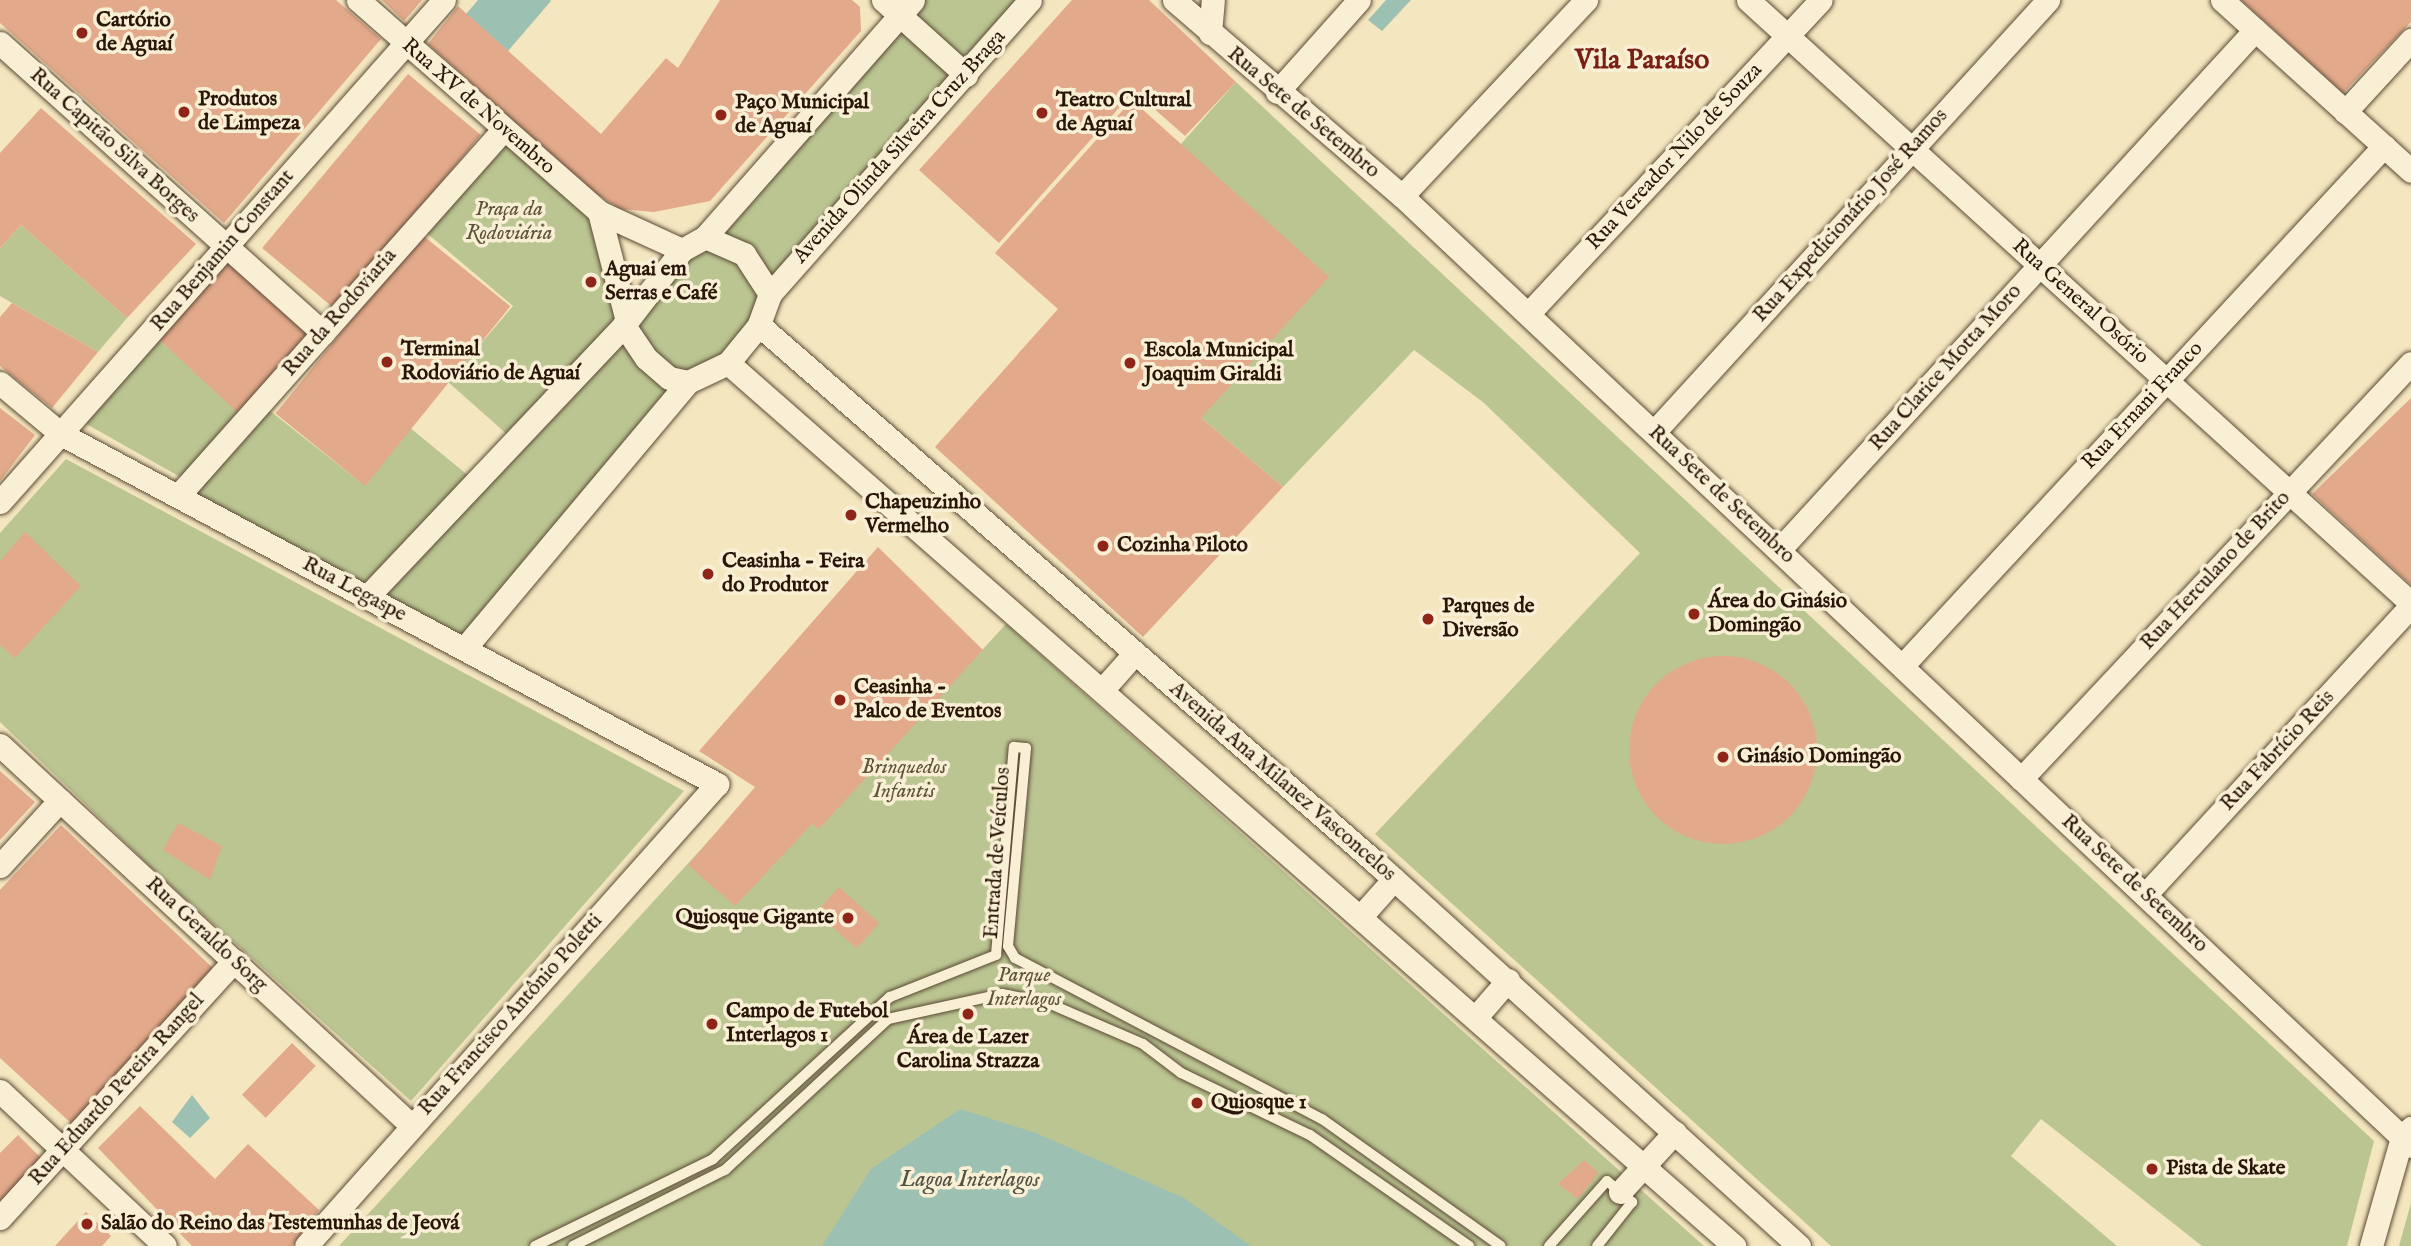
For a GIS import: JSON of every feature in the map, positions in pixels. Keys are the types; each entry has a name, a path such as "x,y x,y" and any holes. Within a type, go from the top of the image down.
{"street":[{"name":"Rua XV de Novembro","path":"358,0 599,212 682,250"},
{"name":"Rua Benjamin Constant","path":"0,502 444,0"},
{"name":"Avenida Olinda Silveira Cruz Braga","path":"770,294 1030,0"},
{"name":"Rua Sete de Setembro","path":"1174,0 1277,92 1402,196 2145,895 2408,1137"},
{"path":"1210,33 1213,0"},
{"path":"1277,92 1359,0"},
{"path":"1402,196 1586,0"},
{"name":"Rua General Osório","path":"1748,0 2411,605"},
{"name":"Rua Vereador Nilo de Souza","path":"1528,314 1821,0"},
{"name":"Rua Expedicionário José Ramos","path":"1654,432 2048,0"},
{"path":"2222,0 2411,171"},
{"path":"367,597 625,321 682,250 705,237 898,5 966,75"},
{"name":"Rua Clarice Motta Moro","path":"1779,550 2255,30"},
{"path":"2345,112 2411,40"},
{"name":"Rua Capitão Silva Borges","path":"0,43 323,332"},
{"name":"Rua da Rodoviaria","path":"178,496 503,130"},
{"name":"Rua Ernani Franco","path":"1902,666 2384,146"},
{"path":"599,212 625,321 646,358 669,378 688,382"},
{"path":"464,649 688,382 728,363 759,325 770,294 744,254 705,237"},
{"name":"Avenida Ana Milanez Vasconcelos","path":"759,325 1394,879 1799,1246"},
{"path":"728,363 1362,915 1734,1246"},
{"name":"Rua Herculano de Brito","path":"2021,779 2411,363"},
{"name":"Rua Legaspe","path":"0,383 61,434 717,784"},
{"name":"Rua Fabrício Reis","path":"2145,895 2411,605"},
{"path":"1103,689 1135,653"},
{"name":"Rua Geraldo Sorg","path":"0,745 412,1126"},
{"name":"Rua Francisco Antônio Poletti","path":"306,1246 717,784"},
{"path":"0,866 60,800"},
{"path":"1362,915 1394,879"},
{"name":"Rua Eduardo Pereira Rangel","path":"0,1218 234,961"},
{"path":"1476,1017 1508,981"},
{"path":"0,1091 165,1246"},
{"path":"1620,1192 1675,1132"},
{"path":"2371,1246 2408,1137"}],"lane":[{"name":"Entrada de Veículos","path":"535,1246 713,1159 890,997 996,955 1014,747 1026,748 1009,946 1015,958 1322,1119 1501,1246"},
{"path":"573,1246 725,1170 888,1019 1002,994 1048,1003 1143,1044 1181,1073 1310,1135 1469,1246"},
{"path":"1549,1246 1607,1181 1632,1202 1597,1246"}],"green space":[{"path":"920,0 1022,0 771,290 714,236"},
{"name":"Área do Ginásio Domingão","path":"1236,82 2374,1141 2347,1246 2202,1246 2041,1119 2011,1156 2117,1246 1831,1246 1375,834 1640,553 1484,403 1414,350 1283,487 1201,418 1181,144"},
{"name":"Praça da Rodoviária","path":"504,135 594,216 620,321 509,436 448,382 513,306 422,229"},
{"path":"21,225 127,318 98,352 0,296 0,248"},
{"path":"723,243 766,294 727,360 672,376 630,318 685,253"},
{"path":"155,336 243,414 182,478 81,421"},
{"path":"614,336 682,384 461,639 377,593"},
{"path":"260,403 359,481 409,427 470,477 367,588 178,496"},
{"path":"66,459 684,791 411,1101 156,872 0,722 0,533"},
{"name":"Parque Interlagos","path":"1006,624 1704,1246 339,1246 755,790 819,828"},
{"path":"2411,1203 2411,1246 2399,1246"}],"water":[{"path":"478,0 551,1 508,51 466,14"},
{"path":"1386,0 1411,0 1382,31 1368,20"},
{"path":"192,1095 210,1118 190,1138 172,1122"},
{"name":"Lagoa Interlagos","path":"960,1109 1036,1133 1184,1198 1251,1246 822,1246 871,1169"}],"building":[{"path":"0,0 336,0 381,39 224,223 0,23"},
{"path":"382,0 422,0 404,21"},
{"name":"Paço Municipal de Aguaí","path":"720,0 852,0 860,7 861,31 710,201 654,212 620,209 589,189 428,44 458,6 601,134 666,58 678,68"},
{"name":"Teatro Cultural de Aguaí","path":"1072,0 1149,0 1236,82 1185,136 1134,91 999,243 919,170"},
{"path":"2241,0 2411,0 2411,22 2343,93"},
{"path":"408,74 481,135 335,309 262,248"},
{"name":"Escola Municipal Joaquim Giraldi","path":"1132,100 1329,277 1201,418 1283,487 1143,637 935,447 1058,309 995,253"},
{"path":"41,108 196,244 127,318 21,225 0,248 0,153"},
{"name":"Terminal Rodoviário de Aguaí","path":"421,234 510,306 365,486 276,414"},
{"path":"226,257 312,337 240,415 154,335"},
{"path":"12,303 98,352 52,408 0,366 0,317"},
{"path":"2411,398 2411,585 2312,494"},
{"path":"0,408 35,435 0,481"},
{"path":"25,532 81,586 15,658 0,645 0,561"},
{"name":"Ceasinha - Palco de Eventos","path":"878,547 983,650 819,829 812,824 735,906 688,865 755,787 699,751"},
{"name":"Ginásio Domingão","path":"1723,656 1759,663 1789,684 1810,714 1817,750 1810,786 1789,816 1759,837 1723,844 1687,837 1657,816 1636,786 1629,750 1636,714 1657,684 1687,663"},
{"path":"0,771 35,802 0,840"},
{"path":"178,823 222,846 210,880 163,850"},
{"path":"61,825 215,970 72,1124 0,1058 0,890"},
{"name":"Quiosque Gigante","path":"839,887 879,923 856,948 816,912"},
{"path":"292,1043 316,1066 266,1118 242,1095"},
{"path":"140,1106 215,1179 248,1144 319,1210 292,1246 192,1246 98,1148"},
{"path":"18,1135 42,1159 0,1203 0,1153"},
{"path":"1584,1160 1598,1173 1578,1199 1558,1184"},
{"name":"Salão do Reino das Testemunhas de Jeová","path":"86,1212 111,1236 102,1246 55,1246"}],"place":[{"name":"Cartório de Aguaí","path":"82,33"},
{"name":"Produtos de Limpeza","path":"184,112"},
{"name":"Teatro Cultural de Aguaí","path":"1042,113"},
{"name":"Paço Municipal de Aguaí","path":"721,115"},
{"name":"Aguai em Serras e Café","path":"591,282"},
{"name":"Terminal Rodoviário de Aguaí","path":"387,362"},
{"name":"Escola Municipal Joaquim Giraldi","path":"1130,363"},
{"name":"Chapeuzinho Vermelho","path":"851,515"},
{"name":"Cozinha Piloto","path":"1103,546"},
{"name":"Ceasinha - Feira do Produtor","path":"708,574"},
{"name":"Área do Ginásio Domingão","path":"1694,614"},
{"name":"Parques de Diversão","path":"1428,619"},
{"name":"Ceasinha - Palco de Eventos","path":"840,700"},
{"name":"Ginásio Domingão","path":"1723,757"},
{"name":"Quiosque Gigante","path":"848,918"},
{"name":"Área de Lazer Carolina Strazza","path":"968,1014"},
{"name":"Campo de Futebol Interlagos 1","path":"712,1024"},
{"name":"Quiosque 1","path":"1197,1103"},
{"name":"Pista de Skate","path":"2152,1169"},
{"name":"Salão do Reino das Testemunhas de Jeová","path":"87,1224"}],"district":[{"name":"Vila Paraíso","path":"1642,61"}],"park label":[{"name":"Brinquedos Infantis","path":"904,780"}]}
